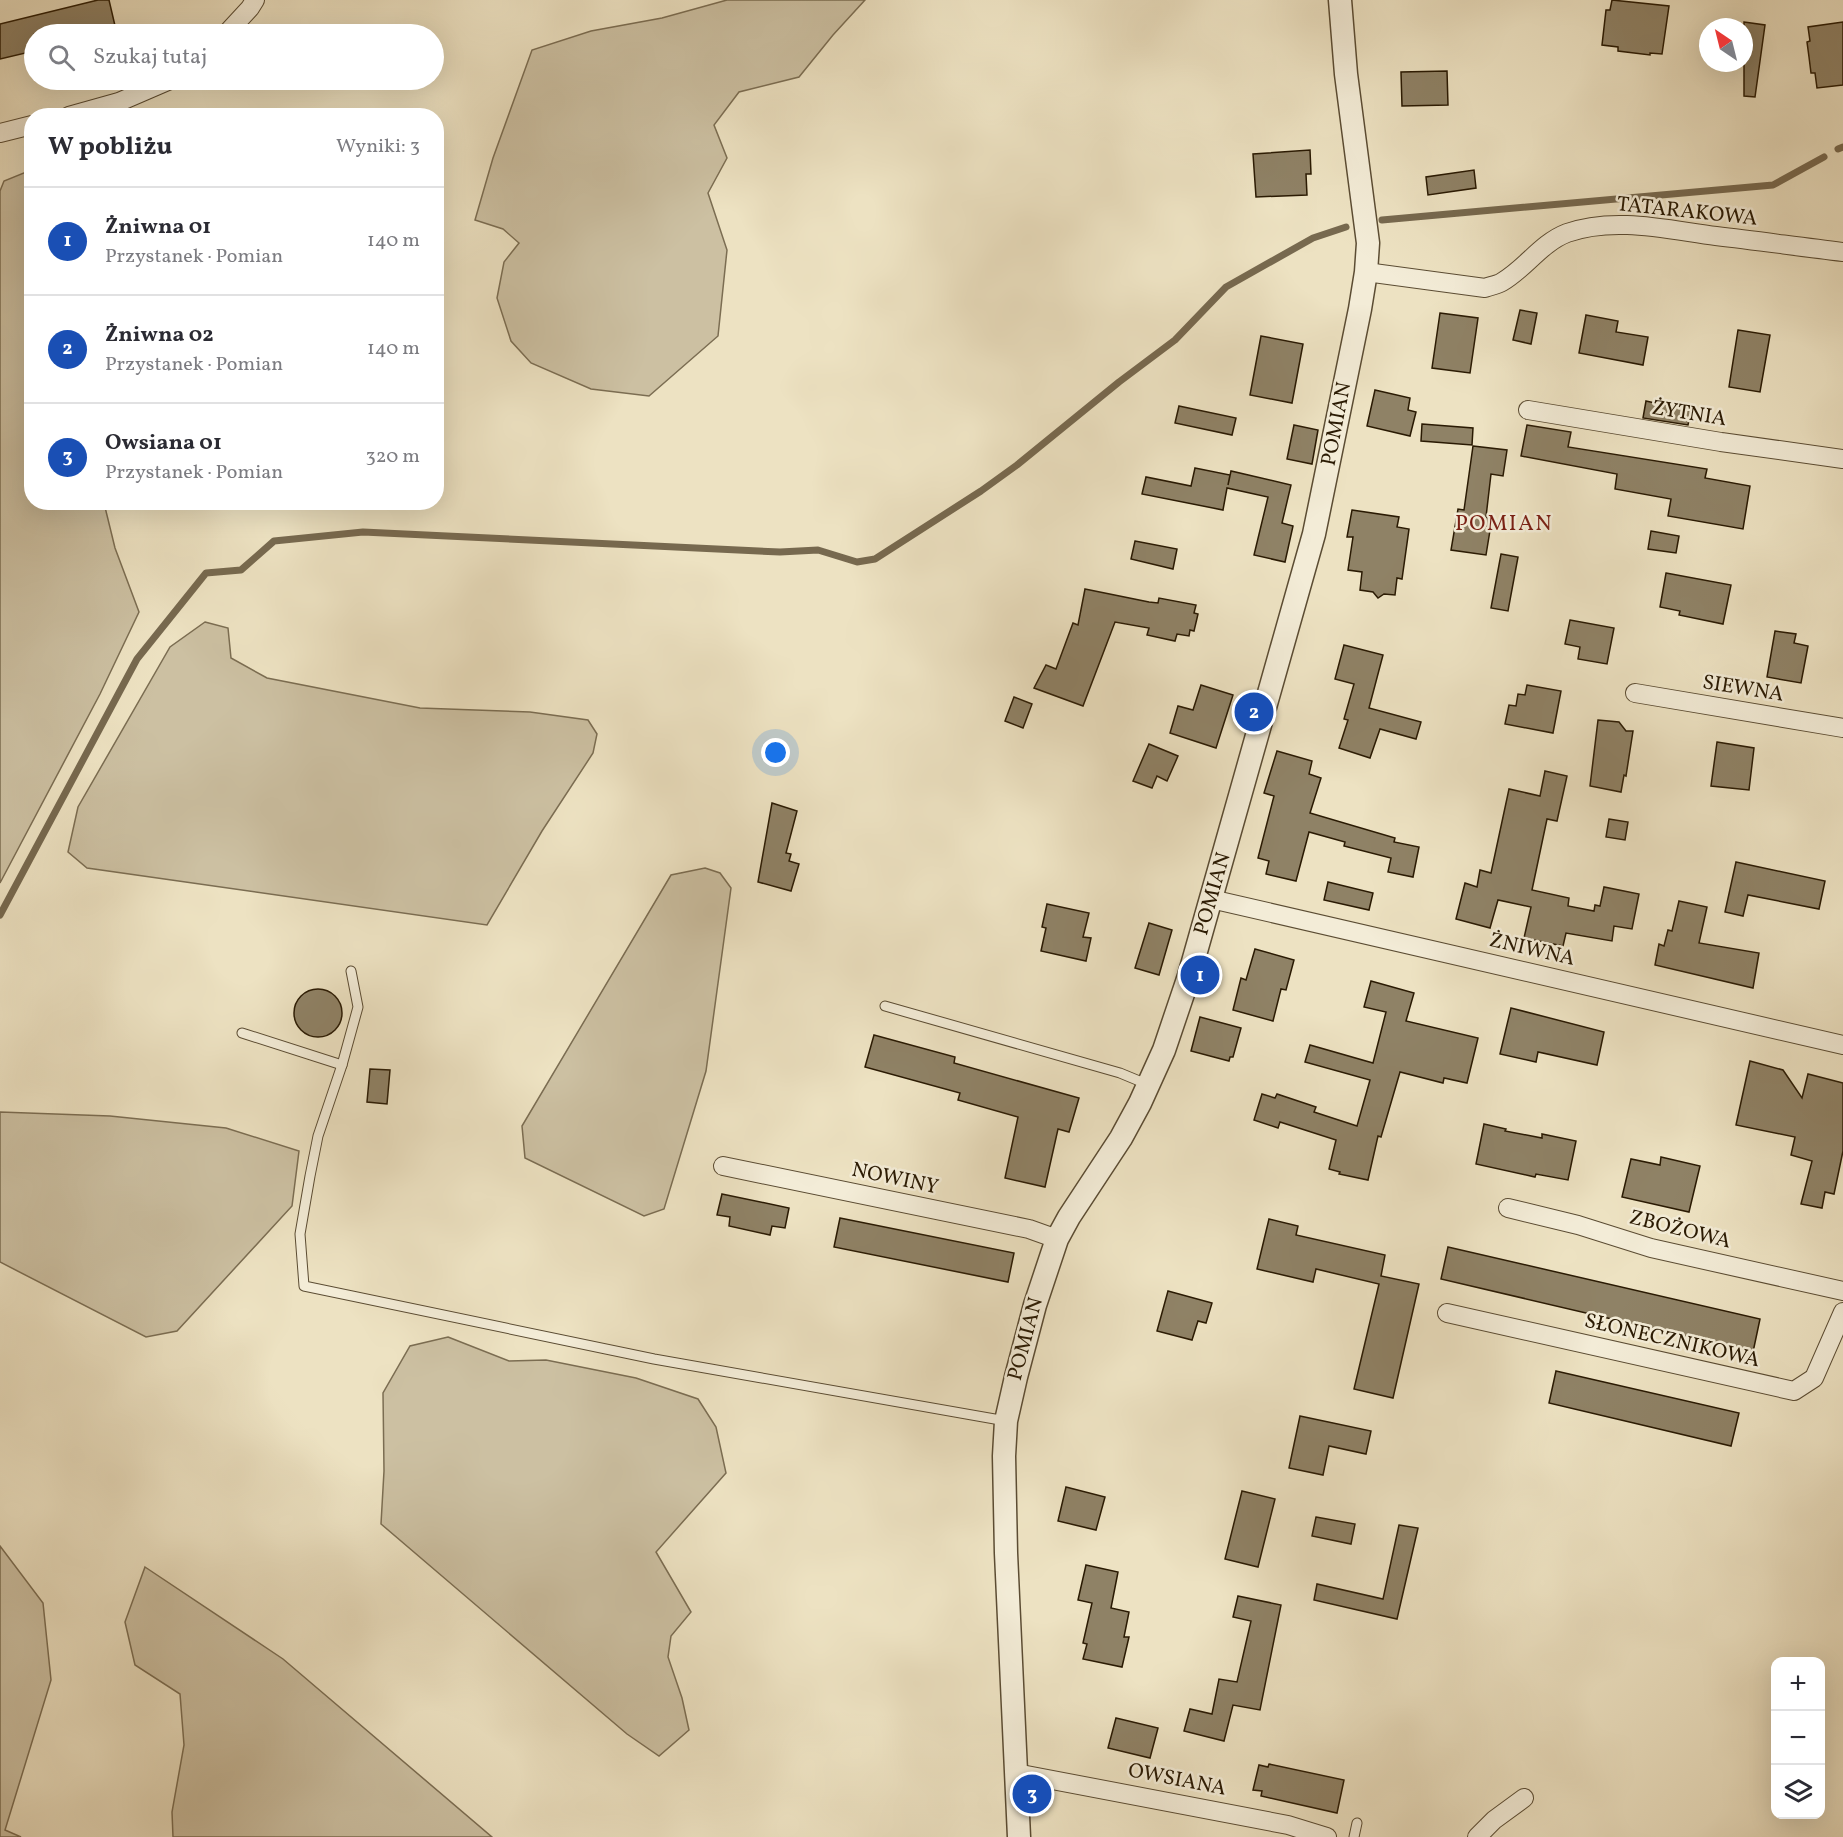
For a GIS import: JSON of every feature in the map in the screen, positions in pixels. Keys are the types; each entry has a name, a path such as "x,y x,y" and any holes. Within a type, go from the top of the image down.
{"street":[{"path":"235,24 255,0"},
{"name":"POMIAN","path":"1019,1837 1005,1521 1006,1421 1025,1340 1049,1258 1057,1239 1121,1138 1149,1085 1164,1050 1189,976 1314,534 1366,272 1368,243 1346,74 1340,0"},
{"path":"98,108 147,90"},
{"path":"0,134 24,127"},
{"name":"TATARAKOWA","path":"1366,272 1485,288 1501,283 1520,269 1548,242 1567,233 1613,226 1649,227 1843,252"},
{"name":"ŻYTNIA","path":"1528,410 1721,442 1843,459"},
{"name":"SIEWNA","path":"1635,693 1843,728"},
{"name":"ŻNIWNA","path":"1211,899 1843,1045"},
{"name":"NOWINY","path":"723,1166 1029,1229 1057,1239"},
{"name":"ZBOŻOWA","path":"1508,1208 1578,1225 1651,1248 1843,1292"},
{"name":"SŁONECZNIKOWA","path":"1447,1313 1794,1391 1814,1378 1843,1312"},
{"name":"OWSIANA","path":"1016,1773 1288,1825 1327,1837"},
{"path":"1478,1837 1494,1820 1524,1798"}],"lane":[{"path":"351,971 358,1007 342,1065 318,1136 310,1176 300,1234 304,1286 654,1359 1006,1421"},
{"path":"885,1006 1120,1073 1149,1085"},
{"path":"242,1033 342,1065"},
{"path":"1354,1837 1357,1823"}],"shaded area":[{"path":"727,0 865,0 799,77 739,92 714,125 727,158 708,193 727,250 718,336 649,396 591,389 531,363 511,341 497,298 504,262 519,243 503,229 475,220 493,158 532,50 591,31 662,18"},
{"path":"24,173 24,510 106,510 115,548 139,612 100,694 0,883 0,191 4,181"},
{"path":"205,622 228,628 231,658 267,678 420,708 530,712 588,720 597,734 593,753 542,831 487,925 87,868 68,852 78,807 170,647"},
{"path":"705,868 720,873 731,888 706,1071 664,1209 644,1216 525,1158 522,1126 671,875"},
{"path":"0,1112 110,1116 226,1128 299,1151 292,1206 177,1331 146,1337 0,1262"},
{"path":"448,1337 509,1361 546,1360 636,1378 698,1399 716,1427 726,1473 656,1552 691,1612 671,1636 668,1657 682,1698 689,1730 659,1756 627,1734 381,1524 384,1471 383,1393 410,1346"},
{"path":"0,1546 43,1603 51,1680 5,1830 21,1837 0,1837"},
{"path":"145,1567 283,1659 492,1837 173,1837 172,1812 184,1745 180,1694 135,1665 125,1622"}],"building":[{"path":"98,0 109,0 115,24 24,24 24,53 0,59 0,24"},
{"path":"1612,0 1669,6 1662,54 1650,53 1650,55 1618,51 1618,47 1602,45 1606,10 1610,10"},
{"path":"1843,22 1843,85 1817,88 1815,73 1811,73 1807,42 1810,41 1808,27"},
{"path":"1753,23 1765,25 1755,97 1744,96 1744,72 1753,72"},
{"path":"1447,71 1448,105 1402,106 1401,72"},
{"path":"1310,150 1311,174 1306,174 1307,195 1256,197 1253,154"},
{"path":"1474,170 1476,188 1428,195 1426,177"},
{"path":"1520,310 1537,313 1531,344 1513,340"},
{"path":"1440,313 1478,318 1470,373 1432,368"},
{"path":"1586,315 1618,321 1616,332 1648,337 1643,365 1579,353"},
{"path":"1738,330 1770,335 1760,392 1729,387"},
{"path":"1261,336 1303,344 1292,403 1250,395"},
{"path":"1375,390 1410,398 1408,410 1416,412 1410,436 1367,426"},
{"path":"1646,401 1691,411 1688,425 1643,418"},
{"path":"1179,406 1236,418 1232,435 1175,423"},
{"path":"1422,424 1473,428 1472,445 1421,441"},
{"path":"1294,425 1318,430 1312,464 1287,459"},
{"path":"1527,425 1571,432 1568,447 1707,469 1705,478 1750,486 1743,529 1668,516 1671,499 1615,489 1617,474 1521,456"},
{"path":"1473,446 1507,450 1503,476 1491,474 1486,517 1492,518 1486,555 1451,550 1458,509 1464,510"},
{"path":"1195,468 1230,475 1228,485 1231,471 1291,485 1282,523 1293,526 1285,562 1254,555 1268,497 1227,488 1223,510 1142,494 1146,477 1191,486"},
{"path":"1352,510 1399,517 1397,527 1409,529 1402,579 1397,578 1395,595 1384,594 1378,598 1373,592 1360,590 1362,572 1348,570 1353,537 1347,537"},
{"path":"1651,531 1679,536 1676,553 1648,549"},
{"path":"1135,541 1177,549 1173,569 1131,559"},
{"path":"1501,554 1518,557 1508,611 1491,608"},
{"path":"1666,573 1731,585 1723,624 1679,615 1680,611 1660,607"},
{"path":"1085,589 1149,602 1158,603 1159,598 1196,605 1194,613 1198,614 1194,631 1190,630 1189,636 1177,634 1175,641 1147,635 1149,628 1115,622 1083,706 1034,688 1046,665 1056,669 1073,623 1078,625"},
{"path":"1570,620 1614,628 1607,664 1578,659 1580,647 1565,644"},
{"path":"1775,631 1796,634 1794,643 1808,646 1801,683 1767,677"},
{"path":"1344,645 1383,655 1369,708 1421,722 1416,739 1380,729 1370,758 1339,748 1348,720 1344,719 1354,684 1335,679"},
{"path":"1201,685 1233,695 1216,748 1170,733 1178,706 1193,710"},
{"path":"1527,685 1561,691 1553,733 1505,724 1509,705 1516,706 1518,694 1525,695"},
{"path":"1014,697 1032,704 1023,728 1005,721"},
{"path":"1598,720 1619,722 1626,731 1633,731 1626,776 1624,775 1621,792 1590,786"},
{"path":"1717,742 1754,748 1749,790 1711,786"},
{"path":"1149,744 1178,756 1167,781 1157,776 1152,788 1133,781"},
{"path":"1277,751 1312,761 1309,774 1321,778 1310,813 1395,838 1394,842 1419,847 1413,877 1388,872 1391,858 1344,846 1345,842 1309,832 1296,881 1266,874 1269,861 1258,858 1274,796 1264,793"},
{"path":"1545,771 1567,776 1557,821 1547,819 1532,890 1569,898 1568,906 1594,911 1595,905 1600,906 1604,887 1639,894 1632,929 1614,926 1612,941 1566,933 1563,946 1524,938 1531,907 1498,900 1490,928 1456,919 1465,883 1477,887 1480,870 1491,873 1509,789 1540,796"},
{"path":"772,803 797,811 786,853 791,854 789,861 799,864 791,891 758,882"},
{"path":"1609,819 1628,822 1625,840 1606,837"},
{"path":"1736,862 1825,881 1819,909 1748,895 1743,916 1725,912"},
{"path":"1328,882 1373,893 1369,910 1324,900"},
{"path":"1679,901 1707,907 1699,943 1759,953 1753,988 1655,965 1659,944 1664,946 1668,930 1672,931"},
{"path":"1047,904 1089,913 1083,937 1091,938 1086,961 1041,951 1046,928 1042,927"},
{"path":"1149,923 1172,930 1159,975 1135,968"},
{"path":"1255,949 1294,960 1286,990 1281,989 1273,1021 1233,1010 1241,978 1246,980"},
{"path":"1371,981 1414,993 1406,1021 1478,1038 1467,1083 1444,1078 1443,1083 1400,1072 1381,1137 1378,1136 1368,1180 1339,1174 1340,1172 1329,1169 1336,1140 1280,1122 1278,1128 1254,1120 1262,1094 1275,1098 1277,1094 1316,1107 1314,1112 1357,1126 1370,1080 1305,1062 1310,1045 1373,1063 1386,1012 1364,1007"},
{"path":"313,989 323,989 338,999 342,1013 341,1022 332,1033 323,1037 313,1037 298,1027 294,1018 294,1008 304,993"},
{"path":"1511,1008 1604,1032 1597,1065 1538,1052 1536,1062 1500,1054"},
{"path":"1200,1017 1241,1028 1233,1057 1230,1057 1229,1061 1191,1051"},
{"path":"874,1035 955,1057 954,1063 1079,1098 1069,1132 1058,1129 1045,1187 1005,1178 1018,1117 958,1100 960,1093 865,1067"},
{"path":"1750,1061 1783,1070 1802,1098 1808,1074 1843,1083 1843,1151 1834,1194 1825,1192 1822,1208 1801,1204 1812,1161 1791,1155 1795,1137 1736,1125"},
{"path":"370,1069 390,1070 387,1104 367,1102"},
{"path":"1484,1124 1506,1129 1505,1131 1542,1138 1542,1134 1576,1141 1568,1180 1536,1174 1535,1177 1476,1164"},
{"path":"1661,1157 1700,1166 1689,1212 1622,1197 1631,1159 1660,1165"},
{"path":"722,1194 789,1208 785,1228 772,1226 770,1235 729,1226 730,1217 717,1215"},
{"path":"840,1218 1014,1253 1008,1282 834,1247"},
{"path":"1269,1219 1298,1226 1296,1235 1385,1255 1381,1276 1419,1284 1393,1398 1354,1389 1379,1284 1316,1269 1313,1282 1257,1269"},
{"path":"1448,1247 1760,1319 1753,1352 1441,1279"},
{"path":"1168,1291 1212,1303 1206,1323 1198,1321 1192,1340 1157,1331"},
{"path":"1556,1371 1739,1413 1731,1446 1549,1403"},
{"path":"1300,1416 1371,1431 1366,1454 1329,1446 1323,1475 1289,1468"},
{"path":"1066,1487 1105,1497 1096,1530 1058,1521"},
{"path":"1242,1491 1275,1499 1258,1567 1225,1559"},
{"path":"1316,1517 1355,1524 1351,1544 1312,1536"},
{"path":"1399,1525 1418,1528 1397,1619 1314,1600 1317,1584 1383,1599"},
{"path":"1086,1565 1118,1572 1111,1608 1129,1612 1124,1637 1129,1637 1122,1667 1083,1659 1087,1644 1083,1643 1092,1603 1078,1600"},
{"path":"1238,1596 1281,1605 1260,1710 1233,1705 1224,1741 1184,1731 1190,1709 1212,1714 1219,1679 1237,1682 1251,1621 1233,1617"},
{"path":"1116,1718 1158,1728 1150,1758 1108,1748"},
{"path":"1269,1764 1344,1780 1337,1813 1261,1796 1262,1791 1253,1790 1259,1765 1268,1767"}],"waterway":[{"path":"1838,149 1843,147"},
{"path":"1382,220 1773,185 1824,157"},
{"path":"0,915 137,659 206,573 241,570 274,541 363,532 780,552 818,550 857,562 875,559 981,491 1017,465 1119,382 1175,340 1226,287 1313,238 1346,227"}],"place":[{"name":"Żniwna 02","path":"1254,712"},
{"name":"Żniwna 01","path":"1200,975"},
{"name":"Owsiana 01","path":"1032,1794"}],"district":[{"name":"POMIAN","path":"1504,524"}]}
